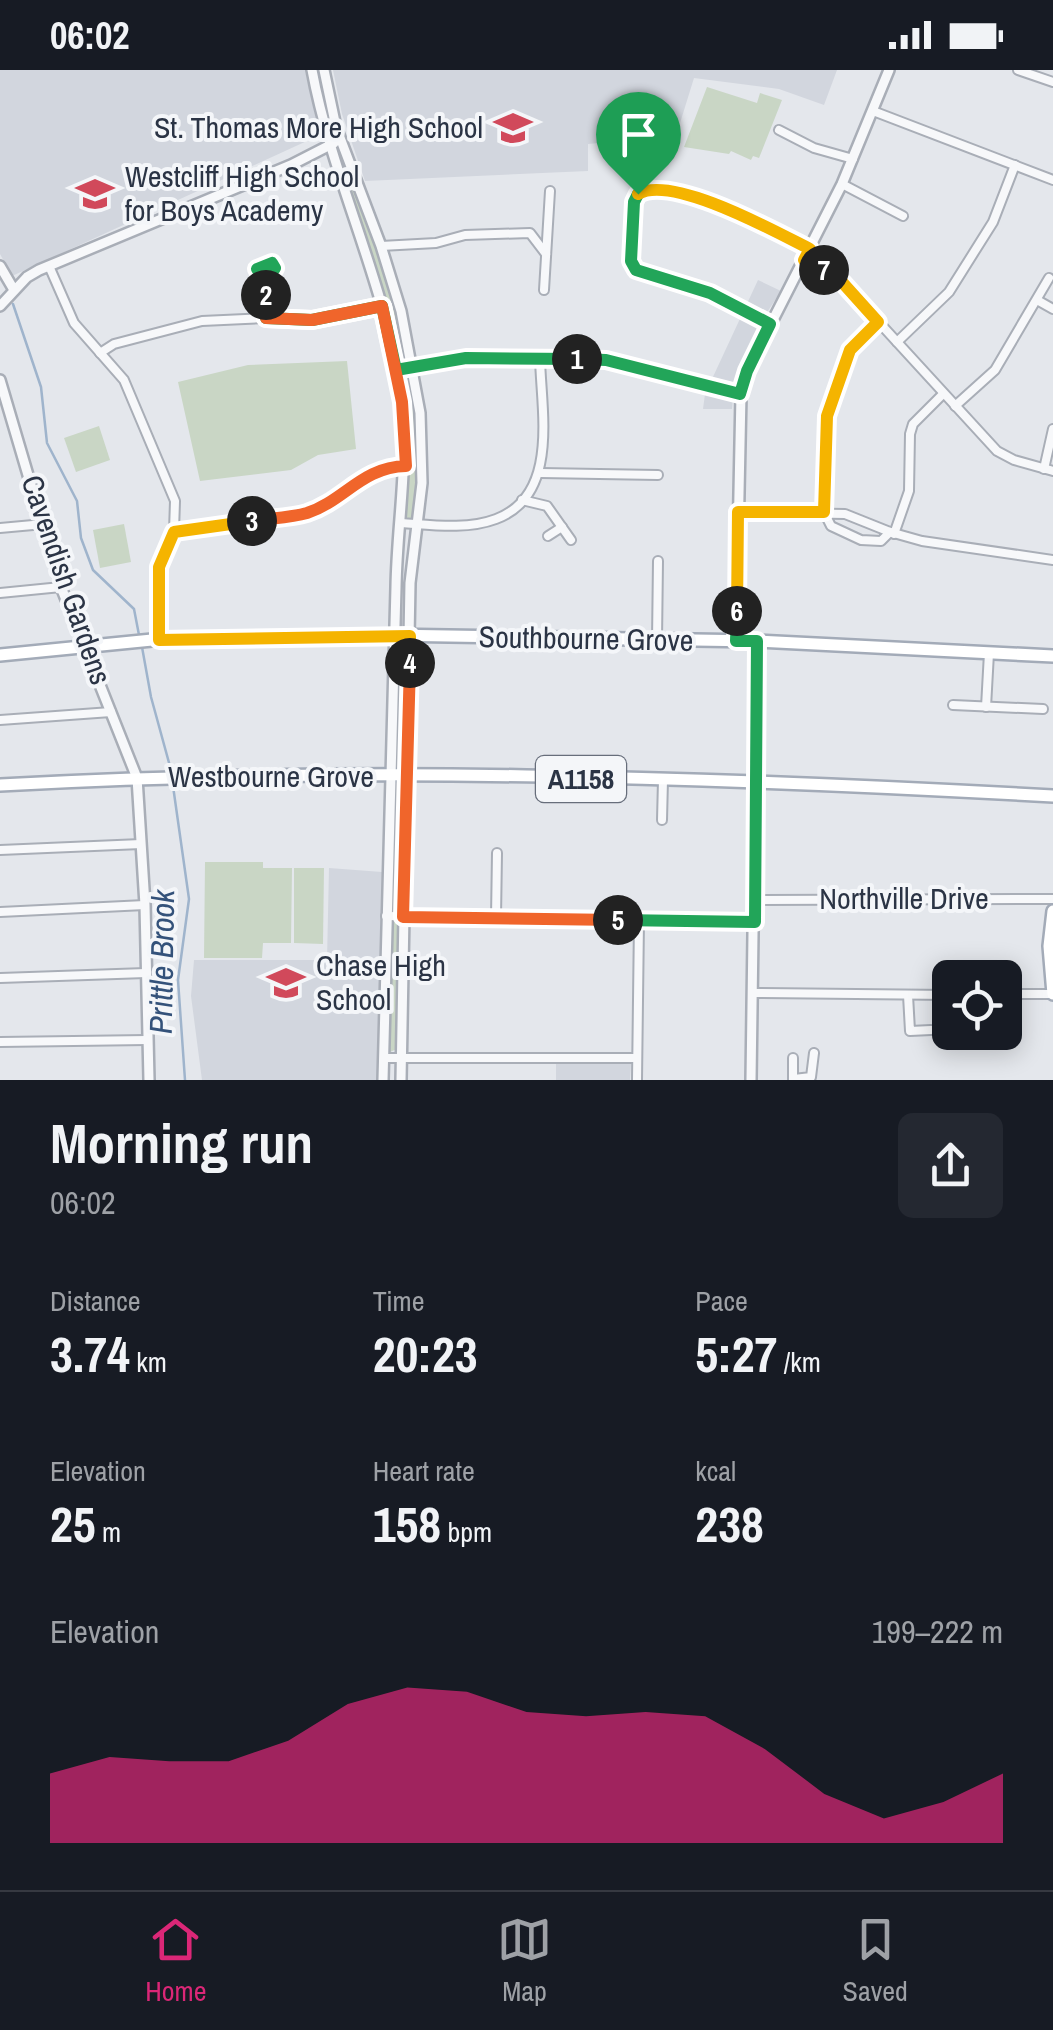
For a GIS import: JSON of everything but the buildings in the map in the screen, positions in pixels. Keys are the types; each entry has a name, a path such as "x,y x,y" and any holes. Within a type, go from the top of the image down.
{"main road":[{"name":"Southbourne Grove","path":"0,655 148,641 405,636 757,641 1053,656"},
{"name":"Westbourne Grove","path":"0,785 137,778 397,776 755,782 1053,796"},
{"path":"1053,911 1048,946 1053,994"}],"street":[{"path":"312,70 329,146 382,306 396,370 406,466 396,582 405,636 408,728 397,776 386,916 383,1080"},
{"path":"324,70 341,140 382,246 413,366 422,453 405,636 393,694 403,917 401,1080"},
{"path":"736,641 740,394 747,371 842,184 888,70"},
{"path":"1018,70 1053,82"},
{"path":"873,111 1053,180"},
{"path":"779,130 814,148 853,159"},
{"path":"0,306 30,274 291,165 341,140"},
{"path":"897,342 949,292 994,222 1015,165"},
{"path":"842,184 903,216"},
{"path":"770,324 710,293 636,270 631,261 636,197 648,189 664,190 722,206 810,249"},
{"path":"544,290 550,191"},
{"path":"382,246 436,243 465,234 530,233 548,217"},
{"path":"530,233 546,254"},
{"path":"804,260 842,282 998,451 1048,470 1053,429"},
{"path":"0,266 14,290"},
{"path":"49,266 74,323 124,380 175,500 174,532 159,567 148,641"},
{"path":"955,406 994,370 1049,278"},
{"path":"266,281 266,318"},
{"path":"1037,300 1053,309"},
{"path":"100,353 110,346 202,321 312,320 382,306"},
{"path":"878,322 850,350 827,416 824,512 831,526 861,540 881,542 892,533 909,491 913,424 944,394"},
{"path":"396,370 466,358 606,360 740,394"},
{"path":"402,523 454,526 495,520 522,500 540,473 540,358"},
{"name":"Cavendish Gardens","path":"0,380 61,587 137,778 149,1080"},
{"path":"174,532 305,514 359,479 406,466"},
{"path":"540,473 658,475"},
{"path":"522,500 548,506 570,540"},
{"path":"738,512 845,514 892,533 1053,560"},
{"path":"0,528 44,524"},
{"path":"548,536 562,527"},
{"path":"657,640 658,561"},
{"path":"0,593 61,587"},
{"path":"751,1080 757,641"},
{"path":"986,706 989,653"},
{"path":"954,705 1043,709"},
{"path":"0,720 112,712"},
{"path":"662,820 663,780"},
{"path":"0,850 141,844"},
{"path":"496,917 497,852"},
{"name":"Northville Drive","path":"756,900 1053,899"},
{"path":"0,912 145,905"},
{"path":"386,916 755,922"},
{"path":"637,1080 639,920"},
{"path":"0,978 146,974"},
{"path":"754,992 932,995"},
{"path":"1022,994 1053,994"},
{"path":"908,995 910,1031 931,1030"},
{"path":"0,1042 147,1040"},
{"path":"793,1058 794,1080 811,1077 814,1053"},
{"path":"384,1058 637,1058"}],"shaded area":[{"name":"Westcliff High School for Boys Academy","path":"0,70 305,70 320,135 12,276 0,254"},
{"name":"St. Thomas More High School","path":"333,70 837,70 824,105 779,89 694,78 676,136 588,144 588,171 365,181 342,114"},
{"path":"758,280 781,291 758,326 743,362 734,387 732,409 703,409 705,394"},
{"name":"Chase High School","path":"329,868 382,872 377,1080 202,1080 191,996 194,960 327,960"},
{"path":"556,1063 631,1064 630,1080 556,1080"}],"green space":[{"path":"707,87 757,103 760,93 782,100 759,158 753,156 751,160 731,151 729,154 684,147"},
{"path":"337,148 341,148 378,252 401,331 406,364 399,363"},
{"path":"347,361 356,449 318,455 291,470 200,481 178,382 248,365"},
{"path":"408,372 419,443 416,519 410,521 406,516 409,442 401,376"},
{"path":"99,426 110,460 76,472 64,438"},
{"path":"124,524 131,562 100,568 93,530"},
{"path":"205,862 263,862 263,868 292,868 291,943 263,943 262,958 204,958"},
{"path":"294,868 324,868 323,944 294,943"},
{"path":"400,923 399,1048 390,1052 390,924"}],"waterway":[{"name":"Prittle Brook","path":"13,304 41,387 47,443 77,501 81,538 93,570 134,609 139,635"},
{"name":"Prittle Brook","path":"142,647 171,770"},
{"name":"Prittle Brook","path":"173,786 189,899 178,980 185,1080"}],"place":[{"name":"St. Thomas More High School","path":"513,128"},
{"name":"Westcliff High School for Boys Academy","path":"95,194"},
{"name":"Chase High School","path":"286,983"}],"route":[{"path":"638,194 634,202 631,261 636,270 710,293 770,324 740,394 606,360 466,358 396,370 382,306 312,320 266,318 266,281 275,266 262,265 257,272 266,281 266,318 312,320 336,316 382,306 402,402 406,466 359,479 305,514 174,532 159,567 159,640 410,636 403,917 755,922 757,641 736,641 738,512 824,512 827,416 850,350 878,322 842,282 804,260 810,249 722,206 664,190 648,189 638,194"}]}
